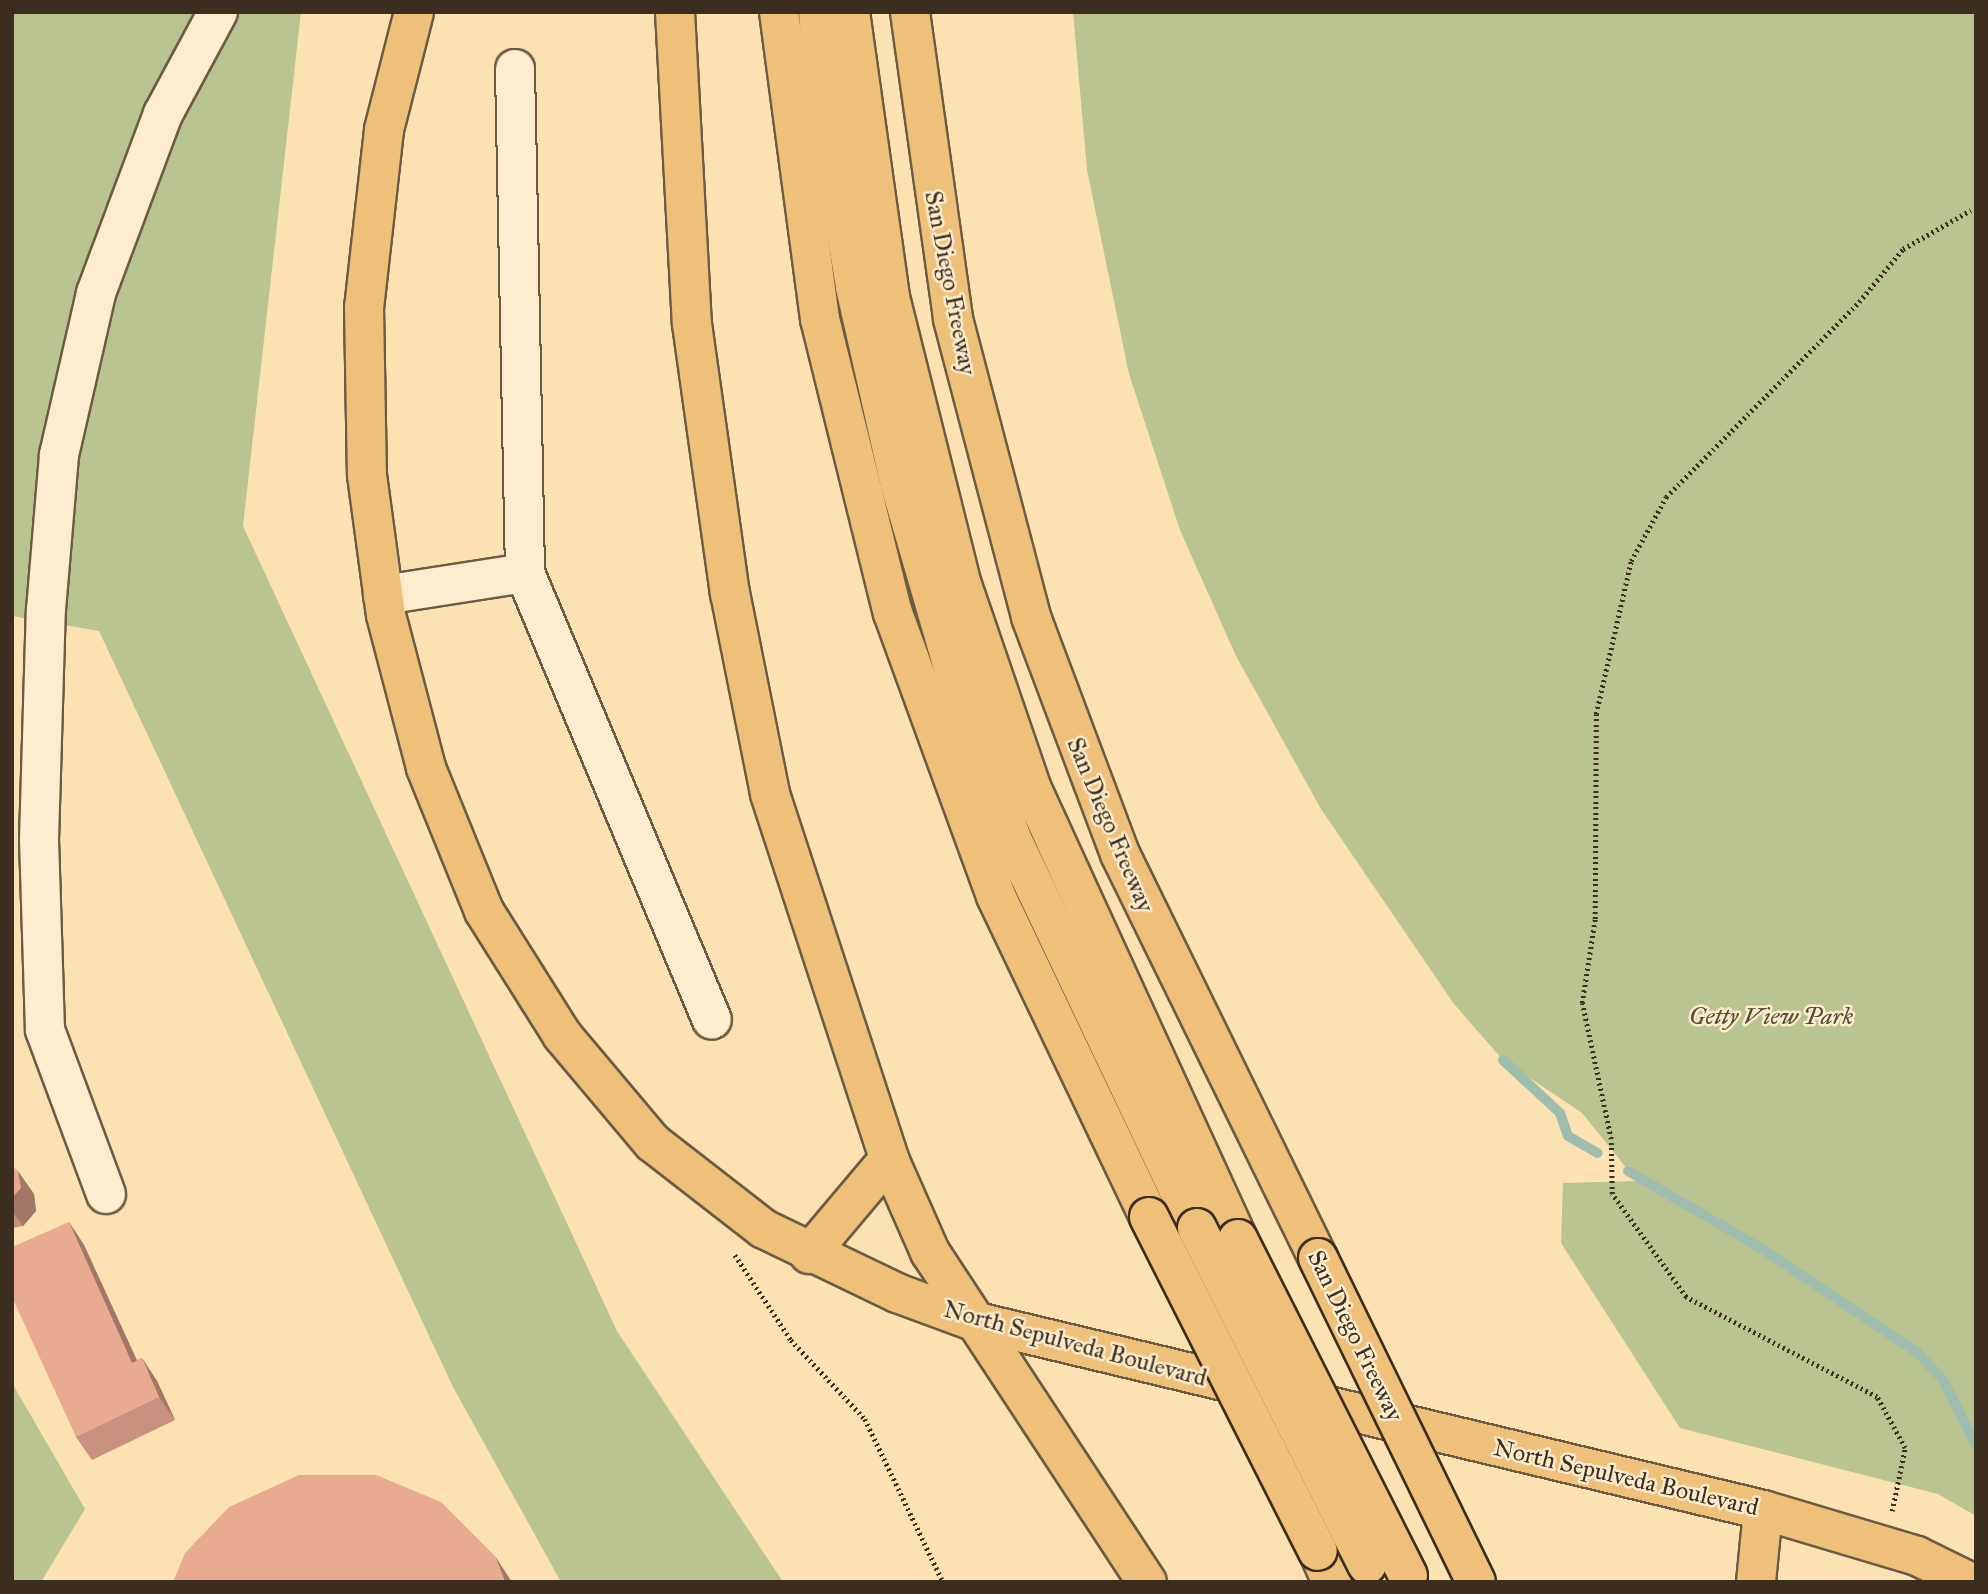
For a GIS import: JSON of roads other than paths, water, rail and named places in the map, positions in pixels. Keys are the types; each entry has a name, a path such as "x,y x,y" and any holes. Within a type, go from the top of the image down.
{"main road":[{"name":"North Sepulveda Boulevard","path":"414,12 384,130 364,307 366,475 383,595 426,768 484,911 522,977 653,1143 764,1229 809,1254 973,1321 1763,1510 1885,1545 1970,1582"},
{"path":"675,12 692,324 748,693 770,794 889,1159 930,1252 1147,1582"},
{"path":"779,12 820,319 893,613 996,896 1149,1217 1325,1567"},
{"path":"818,12 824,95 855,287 900,485 969,722 1012,839 1197,1228 1390,1576"},
{"path":"850,12 890,297 962,585 1031,788 1390,1576"},
{"name":"San Diego Freeway","path":"910,12 953,319 1031,617 1120,854 1476,1582"},
{"path":"809,1254 889,1159"},
{"path":"1756,1582 1763,1510"}],"lane":[{"path":"106,1194 44,1030 39,840 46,610 59,455 96,293 163,114 218,12"},
{"path":"515,69 525,573 712,1019"},
{"path":"383,595 525,573"}],"waterway":[{"path":"1503,1060 1560,1113 1568,1136 1598,1153"},
{"path":"1628,1171 1761,1248 1917,1352 1943,1380 1976,1445"}],"park label":[{"name":"Getty View Park","path":"1771,1017"}]}
